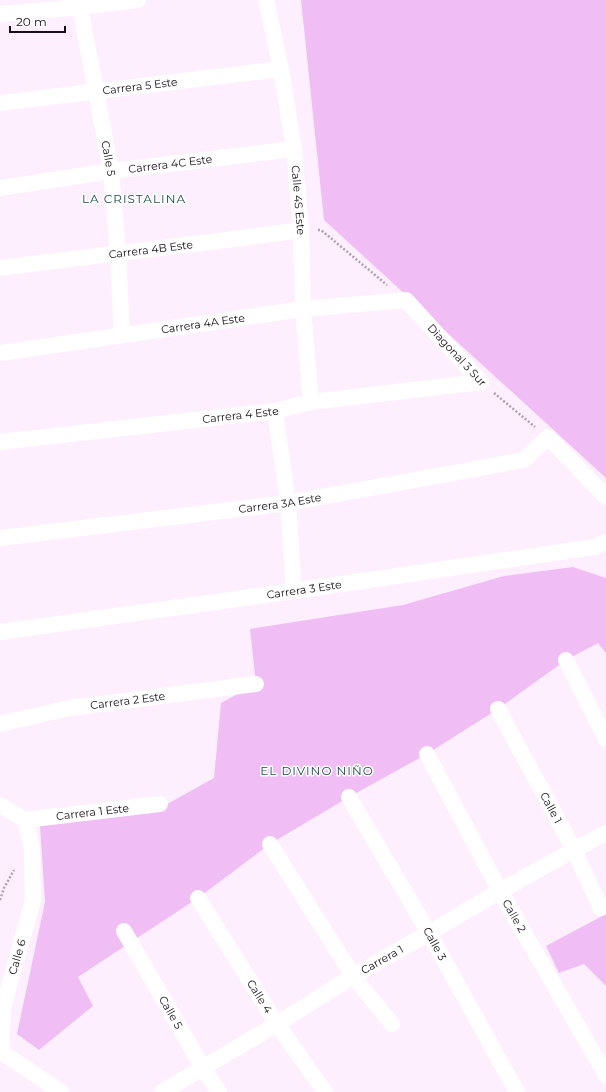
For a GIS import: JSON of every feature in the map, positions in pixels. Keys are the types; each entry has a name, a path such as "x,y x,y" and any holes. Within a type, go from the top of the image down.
{"street":[{"path":"0,14 138,0"},
{"name":"Calle 4S Este","path":"266,0 281,69 294,149 301,230 303,309 311,402"},
{"name":"Calle 5","path":"80,7 111,171 118,253 122,335"},
{"name":"Carrera 5 Este","path":"0,103 281,69"},
{"name":"Carrera 4C Este","path":"0,188 111,171 294,149"},
{"name":"Carrera 4B Este","path":"0,268 301,230"},
{"name":"Carrera 4A Este","path":"0,354 303,309 406,300"},
{"name":"Diagonal 3 Sur","path":"406,300 481,382"},
{"name":"Carrera 4 Este","path":"0,442 275,411 311,402 481,382"},
{"path":"275,411 288,503 294,591"},
{"path":"548,437 606,496"},
{"name":"Carrera 3A Este","path":"0,538 288,503 524,460 548,437"},
{"name":"Carrera 3 Este","path":"0,632 595,547 606,542"},
{"path":"566,660 606,739"},
{"name":"Carrera 2 Este","path":"0,724 70,708 256,684"},
{"name":"Calle 1","path":"498,709 574,850 601,908"},
{"name":"Calle 2","path":"427,754 500,891 606,1075"},
{"name":"Calle 3","path":"349,797 429,934 517,1092"},
{"name":"Carrera 1 Este","path":"25,820 160,804"},
{"path":"0,805 25,820"},
{"name":"Calle 6","path":"25,820 32,848 33,900 3,1008 1,1051 61,1092"},
{"name":"Carrera 1","path":"162,1092 353,976 429,934 500,891 606,833"},
{"path":"270,844 353,976 392,1024"},
{"name":"Calle 4","path":"198,898 276,1024 325,1092"},
{"name":"Calle 5","path":"124,932 203,1068 219,1092"}],"path":[{"path":"301,230 322,230 406,300"},
{"name":"Diagonal 3 Sur","path":"481,382 548,437"}],"shaded area":[{"path":"301,0 606,0 606,478 324,220"},
{"path":"573,567 606,578 606,653 598,643 566,660 498,709 427,754 349,797 270,844 198,898 78,977 93,1006 39,1050 17,1034 45,902 40,826 160,808 214,778 221,703 256,684 250,629 403,605 504,576"},
{"path":"606,914 606,986 584,964 559,973 546,946"}],"district":[{"name":"LA CRISTALINA","path":"134,199"},
{"name":"EL DIVINO NIÑO","path":"317,771"}]}
